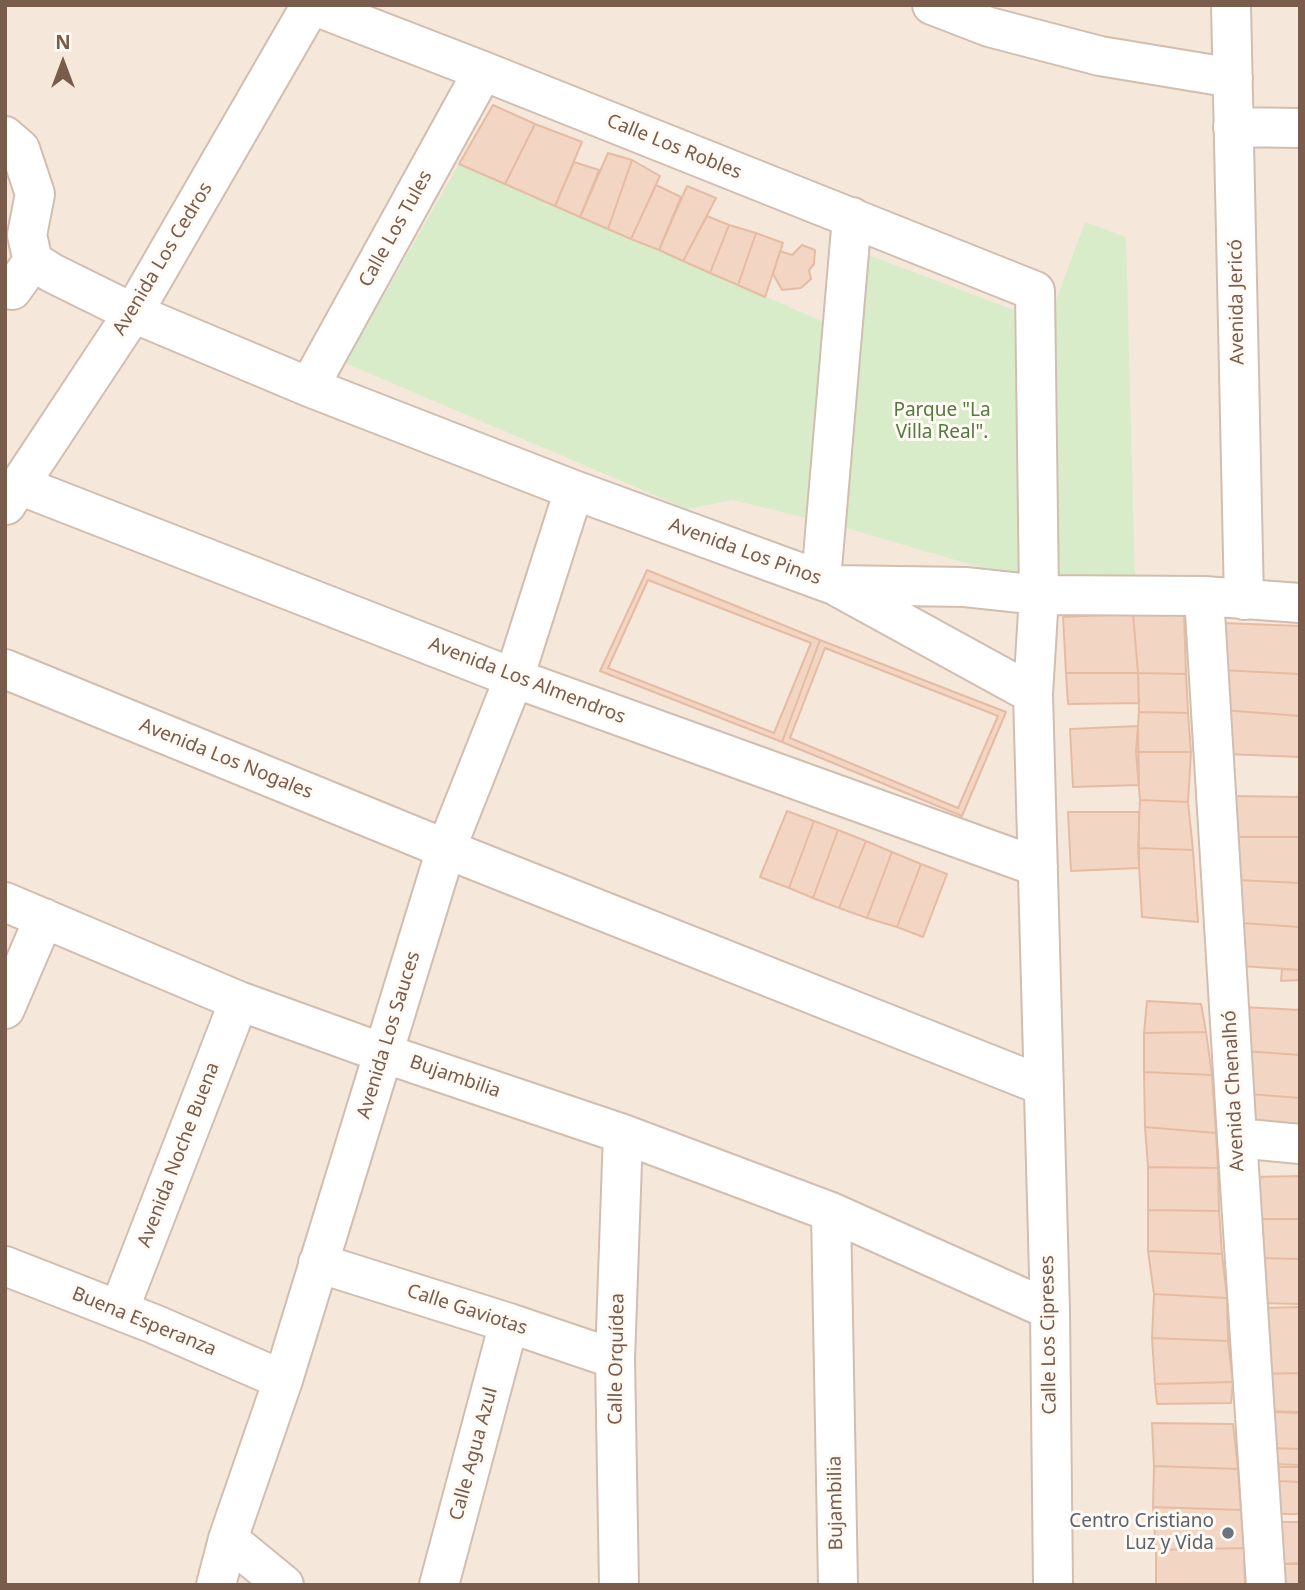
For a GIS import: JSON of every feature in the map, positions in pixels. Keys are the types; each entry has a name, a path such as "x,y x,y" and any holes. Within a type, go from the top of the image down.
{"street":[{"name":"Calle Los Robles","path":"312,5 1035,291"},
{"name":"Avenida Los Cedros","path":"12,495 133,313 312,5"},
{"path":"932,5 990,16 1100,56 1233,78"},
{"name":"Avenida Jericó","path":"1231,5 1244,600"},
{"name":"Calle Los Tules","path":"309,387 483,71"},
{"path":"1233,127 1300,128"},
{"path":"5,136 20,149 35,194 27,235 33,261 12,290 5,288"},
{"path":"852,217 827,582 1033,694"},
{"name":"Avenida Los Pinos","path":"33,261 133,313 309,387 575,490 827,582 965,587 1024,595 1205,596 1300,603"},
{"name":"Calle Los Cipreses","path":"1035,291 1039,595 1033,694 1050,1310 1053,1585"},
{"name":"Avenida Los Sauces","path":"216,1585 228,1539 283,1380 446,849 514,678 575,490"},
{"name":"Avenida Los Almendros","path":"12,495 1038,867"},
{"name":"Avenida Chenalhó","path":"1205,596 1266,1585"},
{"name":"Avenida Los Nogales","path":"5,669 446,849 1044,1086"},
{"name":"Bujambilia","path":"5,902 239,1001 623,1134 831,1212 1050,1310"},
{"path":"5,1009 44,918"},
{"name":"Avenida Noche Buena","path":"119,1310 239,1001"},
{"name":"Calle Orquídea","path":"619,1585 615,1359 623,1134"},
{"path":"1237,1139 1300,1144"},
{"name":"Bujambilia","path":"831,1212 838,1585"},
{"name":"Calle Gaviotas","path":"318,1264 615,1359"},
{"name":"Buena Esperanza","path":"5,1265 155,1324 283,1380"},
{"name":"Calle Agua Azul","path":"439,1585 509,1323"},
{"path":"228,1539 284,1585"}],"shaded area":[{"path":"5,5 1300,5 1300,1585 5,1585"}],"green space":[{"name":"Parque \"La Villa Real\".","path":"459,164 847,332 858,251 1048,323 1085,222 1126,237 1135,580 1058,590 846,528 733,500 687,509 345,363"}],"building":[{"path":"493,105 535,124 505,184 459,164"},
{"path":"535,124 582,142 555,206 505,184"},
{"path":"608,153 632,160 608,229 580,217"},
{"path":"632,160 660,176 631,239 608,229"},
{"path":"574,162 599,170 580,217 555,206"},
{"path":"656,185 681,197 659,250 631,239"},
{"path":"687,186 716,198 683,261 659,250"},
{"path":"707,216 729,225 710,273 683,261"},
{"path":"729,225 756,233 738,285 710,273"},
{"path":"756,233 783,243 765,297 738,285"},
{"path":"802,245 815,250 814,264 809,270 811,279 801,288 782,290 773,274 780,251 792,255"},
{"path":"647,570 820,640 782,742 600,671"},
{"path":"648,580 811,643 774,733 608,668"},
{"path":"1133,614 1184,614 1186,674 1138,673"},
{"path":"1133,614 1138,673 1066,673 1063,617"},
{"path":"1223,623 1300,626 1300,674 1220,670"},
{"path":"820,640 1006,712 962,816 782,742"},
{"path":"825,648 998,716 958,808 790,738"},
{"path":"1220,670 1300,674 1300,716 1223,710"},
{"path":"1066,673 1138,673 1139,703 1068,704"},
{"path":"1138,673 1186,674 1188,713 1139,712"},
{"path":"1223,710 1300,716 1300,757 1227,754"},
{"path":"1139,712 1188,713 1191,752 1136,752"},
{"path":"1138,726 1139,785 1073,787 1070,729"},
{"path":"1136,752 1191,752 1188,802 1140,800"},
{"path":"1231,796 1300,797 1300,837 1234,837"},
{"path":"1140,800 1188,802 1193,850 1138,848"},
{"path":"787,811 814,821 789,888 760,877"},
{"path":"1068,812 1139,812 1139,868 1071,871"},
{"path":"814,821 838,830 813,898 789,888"},
{"path":"838,830 866,841 839,908 813,898"},
{"path":"1234,837 1300,837 1300,883 1237,880"},
{"path":"866,841 892,852 867,918 839,908"},
{"path":"1138,848 1193,850 1198,922 1142,917"},
{"path":"892,852 921,864 897,927 867,918"},
{"path":"921,864 947,874 923,937 897,927"},
{"path":"1237,880 1300,883 1300,927 1241,923"},
{"path":"1241,923 1300,927 1300,970 1241,966"},
{"path":"1282,969 1300,970 1300,980 1281,981"},
{"path":"1147,1001 1201,1004 1206,1032 1144,1033"},
{"path":"1244,1007 1300,1010 1300,1055 1244,1051"},
{"path":"1206,1032 1212,1075 1144,1072 1144,1033"},
{"path":"1244,1051 1300,1055 1300,1098 1248,1094"},
{"path":"1144,1072 1212,1075 1216,1133 1145,1127"},
{"path":"1248,1094 1300,1098 1300,1137 1251,1133"},
{"path":"1145,1127 1216,1133 1218,1168 1148,1167"},
{"path":"1148,1167 1218,1168 1219,1211 1148,1210"},
{"path":"1300,1176 1300,1219 1255,1219 1254,1177"},
{"path":"1148,1210 1219,1211 1222,1254 1148,1251"},
{"path":"1255,1219 1300,1219 1300,1259 1256,1258"},
{"path":"1148,1251 1222,1254 1227,1298 1154,1294"},
{"path":"1256,1258 1300,1259 1300,1304 1256,1303"},
{"path":"1154,1294 1227,1298 1228,1341 1152,1338"},
{"path":"1300,1307 1300,1373 1263,1374 1262,1308"},
{"path":"1152,1338 1228,1341 1233,1382 1155,1384"},
{"path":"1300,1373 1300,1412 1265,1411 1263,1374"},
{"path":"1233,1382 1231,1403 1157,1404 1155,1384"},
{"path":"1273,1412 1300,1413 1300,1449 1271,1448"},
{"path":"1152,1423 1233,1424 1238,1469 1154,1466"},
{"path":"1271,1448 1300,1449 1300,1465 1272,1464"},
{"path":"1154,1466 1238,1469 1241,1510 1153,1507"},
{"path":"1279,1467 1300,1467 1300,1482 1279,1481"},
{"path":"1279,1481 1300,1482 1300,1514 1277,1514"},
{"path":"1153,1507 1241,1510 1244,1548 1156,1550"},
{"path":"1280,1522 1300,1522 1300,1564 1280,1564"},
{"path":"1244,1548 1245,1585 1156,1585 1156,1550"},
{"path":"1300,1563 1300,1585 1281,1585 1280,1564"}],"place":[{"name":"Centro Cristiano Luz y Vida","path":"1228,1533"}]}
